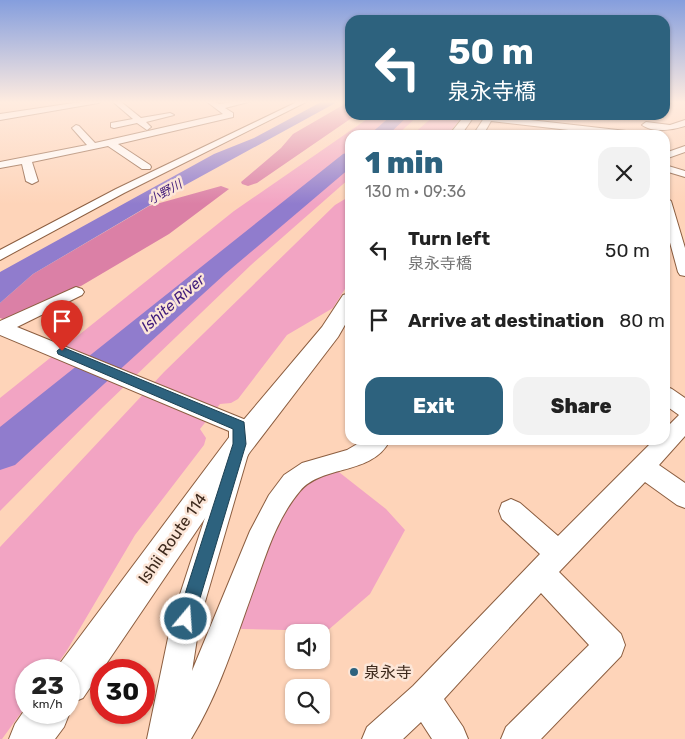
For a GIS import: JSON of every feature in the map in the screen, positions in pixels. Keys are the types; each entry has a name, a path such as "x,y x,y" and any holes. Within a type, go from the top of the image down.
{"street":[{"path":"83,135 93,146"},
{"path":"0,165 143,135"},
{"path":"0,256 120,191 232,135"},
{"path":"44,143 49,155 51,168"},
{"path":"110,143 146,167"},
{"path":"670,154 685,148"},
{"path":"76,150 82,159"},
{"path":"26,160 32,181"},
{"path":"670,170 685,174"},
{"path":"670,236 672,250 685,272"},
{"path":"1,328 76,292"},
{"name":"Ishii Route 114","path":"80,669 240,444 330,332 345,306"},
{"path":"1,328 26,336 224,418 239,426 240,444 186,619 164,739"},
{"path":"670,398 685,409"},
{"path":"670,433 685,422"},
{"path":"172,739 187,717 208,670 257,544 283,495 294,481 308,472 359,455 374,445"},
{"path":"380,739 424,697 549,563 643,467 654,445"},
{"path":"643,467 685,497"},
{"path":"511,511 610,645 518,739"},
{"path":"424,697 451,739"},
{"path":"30,739 40,724"}],"shaded area":[{"path":"292,135 326,135 257,183 248,186 242,184 241,182 281,148"},
{"path":"345,135 345,182 251,265 103,407 0,511 0,398 234,211"},
{"path":"221,186 229,189 169,234 81,286 68,290 8,321 0,318 0,303 33,274 149,206"},
{"path":"345,199 345,289 333,308 287,335 238,399 231,403 220,404 200,429 206,438 204,445 135,535 61,659 15,659 15,721 2,739 0,739 0,547 164,372 335,205"},
{"path":"335,469 386,509 405,530 370,594 330,628 330,624 285,624 285,630 242,629 230,625 295,487"}],"water":[{"name":"小野川","path":"259,135 276,135 167,195 33,274 0,303 0,272 214,154"}],"waterway":[{"name":"Ishite River","path":"0,452 215,268 345,162"}],"place":[{"name":"泉永寺","path":"354,672"}],"route":[{"path":"62,351 224,418 239,426 240,444 186,619"}]}
